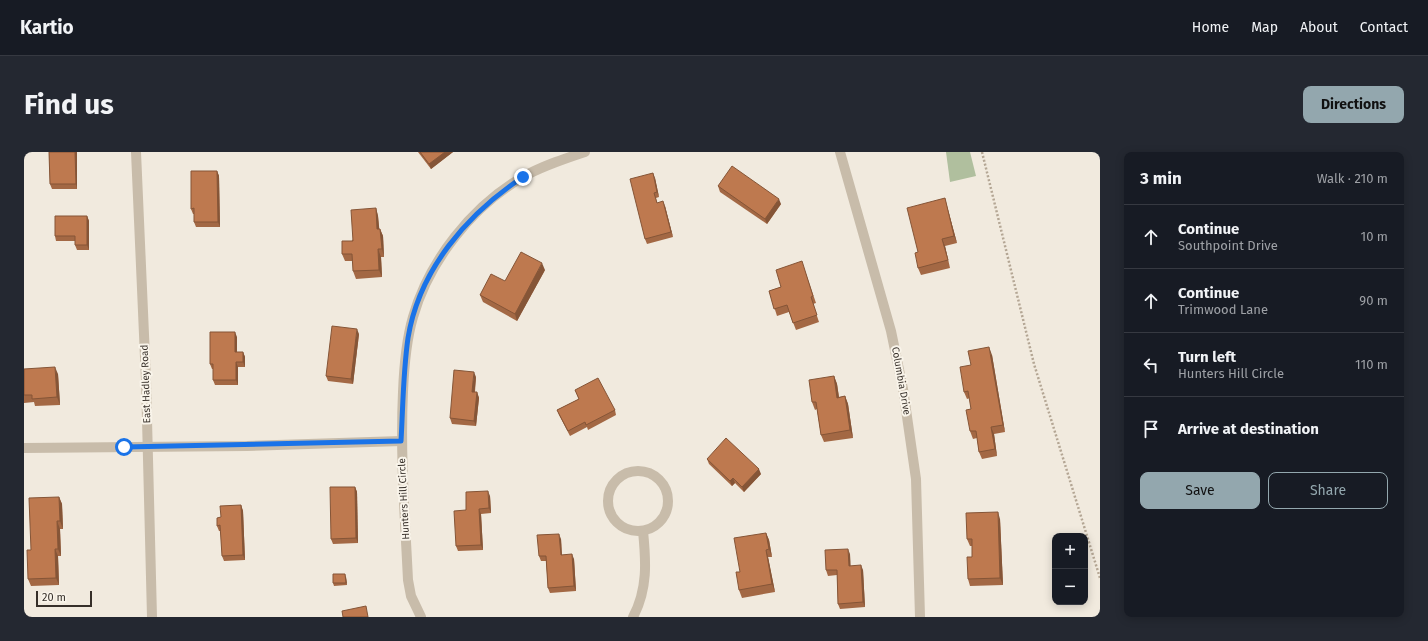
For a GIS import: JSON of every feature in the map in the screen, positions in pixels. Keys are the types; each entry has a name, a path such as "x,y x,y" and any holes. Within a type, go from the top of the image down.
{"street":[{"name":"East Hadley Road","path":"136,152 148,447 152,617"},
{"name":"Hunters Hill Circle","path":"421,617 411,596 408,580 401,441 404,376 408,336 418,301 439,261 466,225 508,186 537,170 585,152"},
{"name":"Columbia Drive","path":"840,152 891,331 904,396 916,480 920,617"},
{"path":"24,448 148,447 401,441"},
{"path":"632,472 644,472 656,477 664,487 668,499 667,511 664,517 655,526 643,530 632,530 622,526 614,517 610,507 609,496 613,485 621,477 632,472"},
{"path":"633,617 642,596 645,576 643,530"}],"path":[{"path":"982,152 1034,364 1100,578"}],"green space":[{"path":"946,152 970,152 976,176 950,182"}],"building":[{"path":"49,152 75,152 76,184 50,184"},
{"path":"420,152 445,152 429,164"},
{"path":"732,166 779,199 765,219 718,186"},
{"path":"191,171 217,171 218,222 194,222 194,208 191,209"},
{"path":"653,173 657,192 654,193 657,203 663,201 671,232 645,239 630,179"},
{"path":"945,198 954,236 942,239 948,260 918,268 915,253 918,252 907,208"},
{"path":"376,208 377,229 380,229 382,249 378,249 379,270 353,271 352,254 342,254 342,241 353,241 351,210"},
{"path":"55,216 87,216 87,245 75,245 75,236 55,236"},
{"path":"521,252 542,263 515,314 480,295 491,274 505,281"},
{"path":"802,261 813,296 811,297 817,315 793,323 787,305 774,309 769,291 781,287 776,270"},
{"path":"332,326 357,329 351,379 326,376"},
{"path":"210,332 235,332 235,352 243,352 243,362 236,362 236,380 213,380 213,364 210,364"},
{"path":"989,347 1003,425 991,427 995,449 979,452 976,431 970,431 966,410 971,409 968,391 964,392 960,367 971,365 968,351"},
{"path":"55,367 57,397 32,399 32,395 24,395 24,369"},
{"path":"454,370 474,372 472,392 477,392 474,421 450,418"},
{"path":"834,376 837,398 845,396 850,430 821,435 816,402 812,402 809,380"},
{"path":"598,378 615,410 586,425 585,422 568,431 557,410 579,399 575,390"},
{"path":"726,438 759,469 742,487 733,478 730,481 707,459"},
{"path":"330,487 355,487 356,538 331,539"},
{"path":"488,491 489,508 479,509 481,545 456,546 454,511 466,510 466,492"},
{"path":"59,497 60,521 57,521 58,549 55,549 56,578 28,579 27,550 31,550 29,498"},
{"path":"241,505 243,555 222,556 220,525 217,526 217,518 221,517 220,506"},
{"path":"998,512 1000,578 968,579 967,557 972,557 972,539 967,539 966,513"},
{"path":"766,533 769,549 766,550 772,584 739,590 736,572 740,572 734,538"},
{"path":"559,534 561,555 572,554 574,586 548,588 546,556 539,556 537,535"},
{"path":"848,549 849,566 861,565 863,602 838,604 837,570 826,570 825,550"},
{"path":"333,574 345,574 346,583 333,583"},
{"path":"366,606 368,617 343,617 342,611"}],"route":[{"path":"124,447 247,446 401,441 404,376 408,336 412,319 424,287 451,242 466,225 508,186 523,177"}]}
